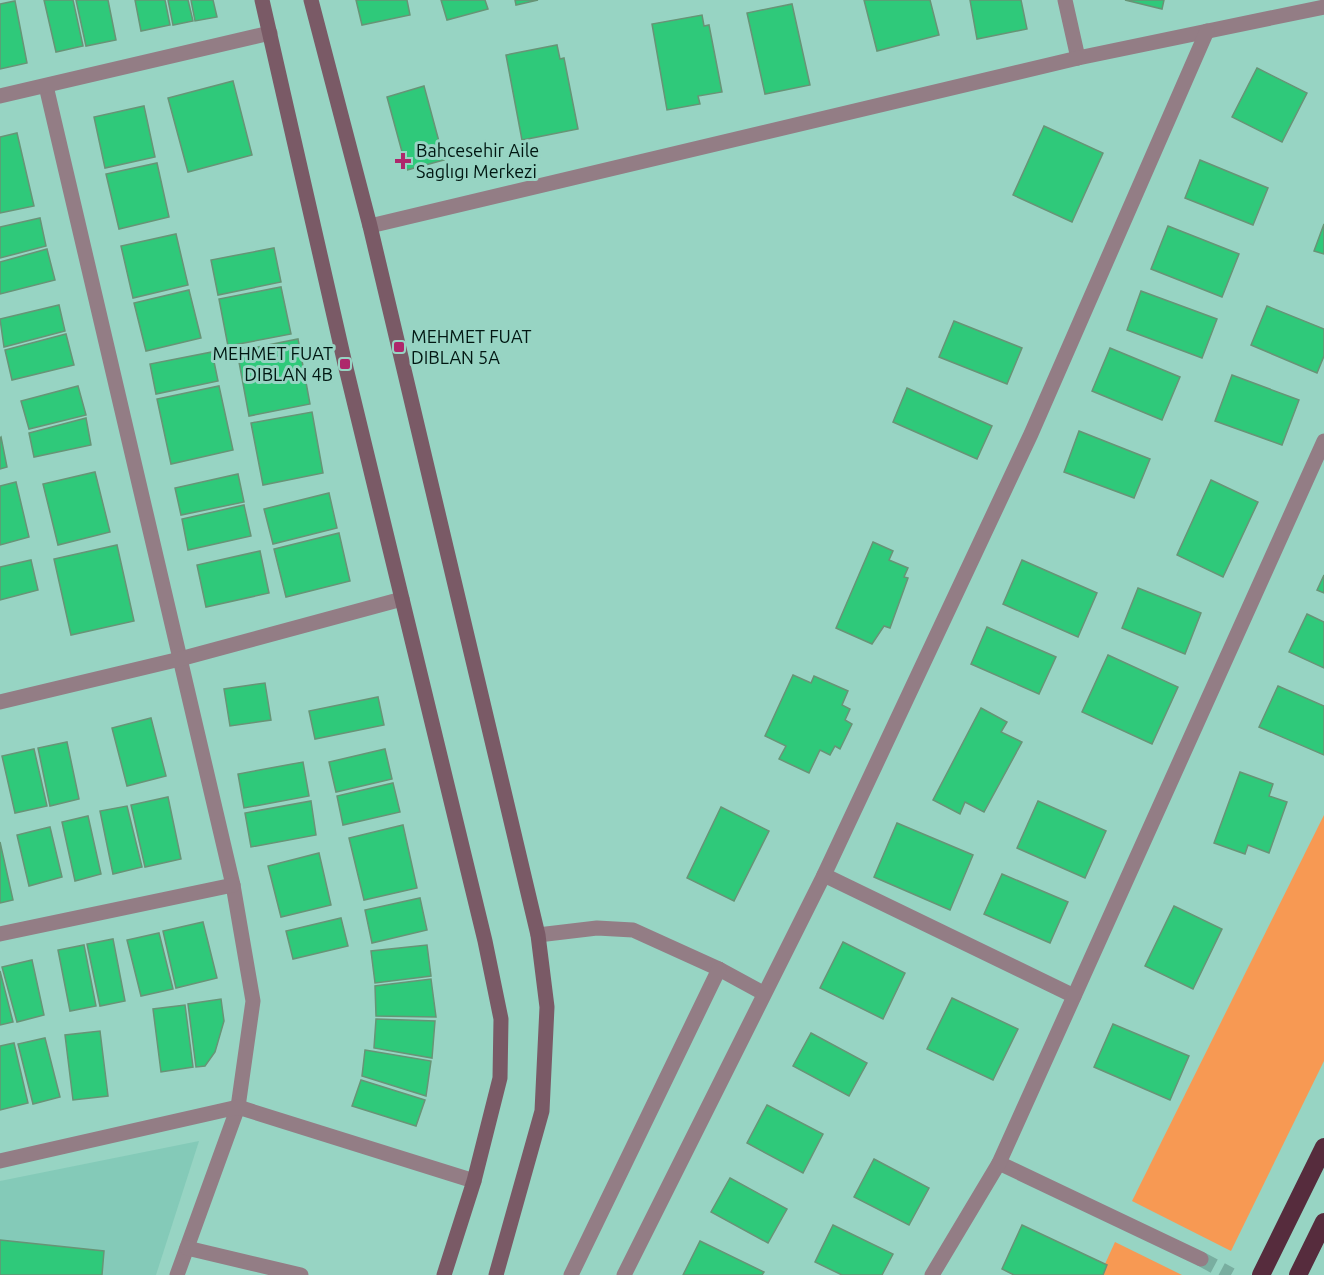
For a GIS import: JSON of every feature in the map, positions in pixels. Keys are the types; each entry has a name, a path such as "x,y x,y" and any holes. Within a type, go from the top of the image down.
{"highway":[{"path":"1263,1272 1324,1147"},
{"path":"1298,1275 1324,1222"}],"main road":[{"path":"262,0 345,364 485,940 501,1020 500,1078 474,1181 444,1275"},
{"path":"311,0 370,226 538,935 547,1007 542,1111 496,1275"}],"street":[{"path":"1065,0 1078,58"},
{"path":"370,226 1078,58 1324,7"},
{"path":"624,1275 824,875 1031,434 1207,31"},
{"path":"0,96 270,33"},
{"path":"46,86 233,885 253,1001 238,1107 177,1275"},
{"path":"932,1275 999,1163 1324,441"},
{"path":"0,702 180,659 402,599"},
{"path":"824,875 1074,996"},
{"path":"0,934 233,885"},
{"path":"538,935 597,928 633,930 719,969 763,993"},
{"path":"571,1275 719,969"},
{"path":"0,1161 238,1107 474,1181"},
{"path":"999,1163 1201,1259"},
{"path":"187,1248 301,1275"}],"shaded area":[{"path":"1324,815 1324,1061 1231,1251 1132,1201"},
{"path":"199,1141 156,1275 0,1275 0,1181"},
{"path":"1115,1242 1182,1275 1100,1275"}],"building":[{"path":"44,0 73,0 83,46 56,52"},
{"path":"76,0 108,0 116,40 86,46"},
{"path":"135,0 165,0 170,25 141,31"},
{"path":"168,0 188,0 193,21 173,25"},
{"path":"191,0 213,0 217,17 195,21"},
{"path":"356,0 407,0 410,15 362,25"},
{"path":"441,0 485,0 488,9 447,20"},
{"path":"515,0 538,0 516,5"},
{"path":"864,0 930,0 939,35 877,51"},
{"path":"970,0 1021,0 1027,29 977,39"},
{"path":"1125,0 1164,0 1162,9"},
{"path":"15,1 27,63 0,69 0,4"},
{"path":"792,4 810,85 765,94 747,13"},
{"path":"702,15 704,26 709,25 722,92 698,96 700,104 667,110 652,24"},
{"path":"557,45 560,59 564,58 578,129 522,140 506,55"},
{"path":"1257,68 1307,93 1282,142 1232,117"},
{"path":"233,81 252,155 188,172 168,98"},
{"path":"424,86 444,160 407,170 387,97"},
{"path":"144,106 155,157 105,168 94,117"},
{"path":"1044,126 1103,153 1072,222 1013,195"},
{"path":"17,133 34,206 0,213 0,137"},
{"path":"1200,160 1268,188 1253,225 1185,198"},
{"path":"157,163 169,217 119,229 106,174"},
{"path":"40,218 46,246 0,258 0,227"},
{"path":"1324,224 1324,254 1314,251"},
{"path":"1168,226 1239,254 1222,297 1151,269"},
{"path":"176,234 188,285 133,298 121,246"},
{"path":"274,248 281,282 218,295 211,260"},
{"path":"47,249 55,280 0,294 0,262"},
{"path":"281,287 291,334 228,346 219,299"},
{"path":"189,290 201,338 146,351 134,303"},
{"path":"1141,291 1217,319 1202,358 1127,330"},
{"path":"59,305 65,331 4,347 0,319"},
{"path":"1267,306 1324,329 1324,356 1317,373 1251,345"},
{"path":"954,321 1022,348 1007,384 939,357"},
{"path":"66,334 74,365 12,380 5,350"},
{"path":"298,339 310,404 249,416 237,351"},
{"path":"1110,348 1180,377 1162,420 1092,391"},
{"path":"212,352 218,381 156,394 150,364"},
{"path":"1232,375 1299,400 1282,445 1215,421"},
{"path":"78,386 86,415 29,429 21,401"},
{"path":"219,386 233,450 171,464 157,399"},
{"path":"907,388 992,426 977,459 893,422"},
{"path":"312,412 323,473 263,485 251,423"},
{"path":"86,418 91,445 34,457 29,433"},
{"path":"1079,431 1150,459 1134,498 1064,472"},
{"path":"0,438 7,467 0,469"},
{"path":"95,472 110,532 58,545 43,484"},
{"path":"238,474 244,502 181,515 175,488"},
{"path":"1211,480 1258,502 1223,577 1177,555"},
{"path":"16,482 29,537 0,545 0,486"},
{"path":"329,493 337,528 273,544 264,509"},
{"path":"244,505 251,536 188,550 182,519"},
{"path":"339,533 350,581 286,597 274,549"},
{"path":"873,542 893,551 889,560 908,568 904,577 908,578 890,628 884,626 872,644 836,628"},
{"path":"117,545 134,621 71,635 54,559"},
{"path":"260,551 269,593 206,607 197,565"},
{"path":"31,560 38,590 0,600 0,567"},
{"path":"1022,560 1097,593 1078,637 1003,604"},
{"path":"1324,575 1324,593 1317,590"},
{"path":"1138,588 1201,613 1185,654 1122,628"},
{"path":"1307,614 1324,622 1324,668 1289,652"},
{"path":"987,627 1056,657 1039,694 971,664"},
{"path":"1108,655 1178,687 1152,744 1082,712"},
{"path":"793,675 811,683 814,676 848,691 842,705 850,709 845,720 852,724 840,749 835,746 830,755 820,750 809,773 779,759 786,746 765,736"},
{"path":"265,683 271,720 230,726 224,689"},
{"path":"1278,686 1324,706 1324,755 1259,727"},
{"path":"378,697 384,725 315,739 309,711"},
{"path":"981,708 1007,722 1001,732 1022,742 984,812 965,802 960,814 933,800"},
{"path":"151,718 166,776 127,786 112,728"},
{"path":"67,742 79,799 50,806 38,748"},
{"path":"34,749 47,806 15,813 2,756"},
{"path":"385,749 392,779 336,792 329,762"},
{"path":"303,762 309,796 244,808 238,774"},
{"path":"1240,772 1273,784 1269,796 1287,802 1269,853 1248,845 1245,854 1214,843"},
{"path":"393,783 400,812 343,825 337,796"},
{"path":"168,797 181,859 145,867 131,805"},
{"path":"311,801 316,835 251,847 245,813"},
{"path":"1038,801 1106,831 1085,878 1017,848"},
{"path":"127,806 142,867 113,874 100,811"},
{"path":"721,807 769,831 734,901 687,878"},
{"path":"88,816 101,874 75,881 62,822"},
{"path":"897,823 973,855 950,910 874,877"},
{"path":"403,825 417,888 364,900 349,838"},
{"path":"50,827 62,877 29,886 17,835"},
{"path":"0,842 13,900 0,903"},
{"path":"319,853 331,905 281,917 268,866"},
{"path":"1002,874 1068,902 1050,943 984,914"},
{"path":"420,898 427,930 372,943 365,910"},
{"path":"1174,906 1222,929 1193,989 1145,966"},
{"path":"341,918 348,946 293,959 286,931"},
{"path":"203,922 217,978 176,988 163,931"},
{"path":"159,933 173,989 141,996 127,940"},
{"path":"113,939 125,1001 100,1006 87,944"},
{"path":"843,942 905,973 883,1019 820,988"},
{"path":"84,945 96,1006 70,1011 58,950"},
{"path":"427,945 431,976 375,983 371,951"},
{"path":"32,960 44,1015 17,1022 2,967"},
{"path":"0,971 13,1022 0,1025"},
{"path":"431,979 436,1017 376,1016 375,986"},
{"path":"952,998 1018,1029 993,1080 927,1049"},
{"path":"221,999 224,1021 215,1052 205,1066 196,1067 188,1004"},
{"path":"185,1005 193,1067 161,1072 153,1009"},
{"path":"376,1019 435,1021 432,1058 374,1048"},
{"path":"1113,1024 1189,1056 1170,1100 1094,1067"},
{"path":"100,1031 108,1096 73,1100 65,1035"},
{"path":"811,1033 867,1063 849,1096 793,1066"},
{"path":"45,1038 60,1097 33,1104 18,1044"},
{"path":"14,1043 28,1103 0,1110 0,1046"},
{"path":"365,1050 431,1061 426,1096 362,1076"},
{"path":"361,1080 425,1100 416,1126 352,1106"},
{"path":"767,1105 823,1134 803,1173 747,1143"},
{"path":"874,1159 929,1188 909,1225 854,1197"},
{"path":"730,1178 787,1209 768,1243 711,1212"},
{"path":"833,1225 893,1254 882,1275 842,1275 815,1262"},
{"path":"1022,1225 1107,1265 1103,1275 1014,1275 1002,1269"},
{"path":"0,1240 104,1251 102,1275 0,1275"},
{"path":"700,1241 764,1272 762,1275 683,1275"}],"tunnel":[{"path":"1201,1259 1231,1275"}],"place":[{"name":"Bahcesehir Aile Saglıgı Merkezi","path":"403,161"},
{"name":"MEHMET FUAT DIBLAN 5A","path":"399,347"},
{"name":"MEHMET FUAT DIBLAN 4B","path":"345,364"}]}
